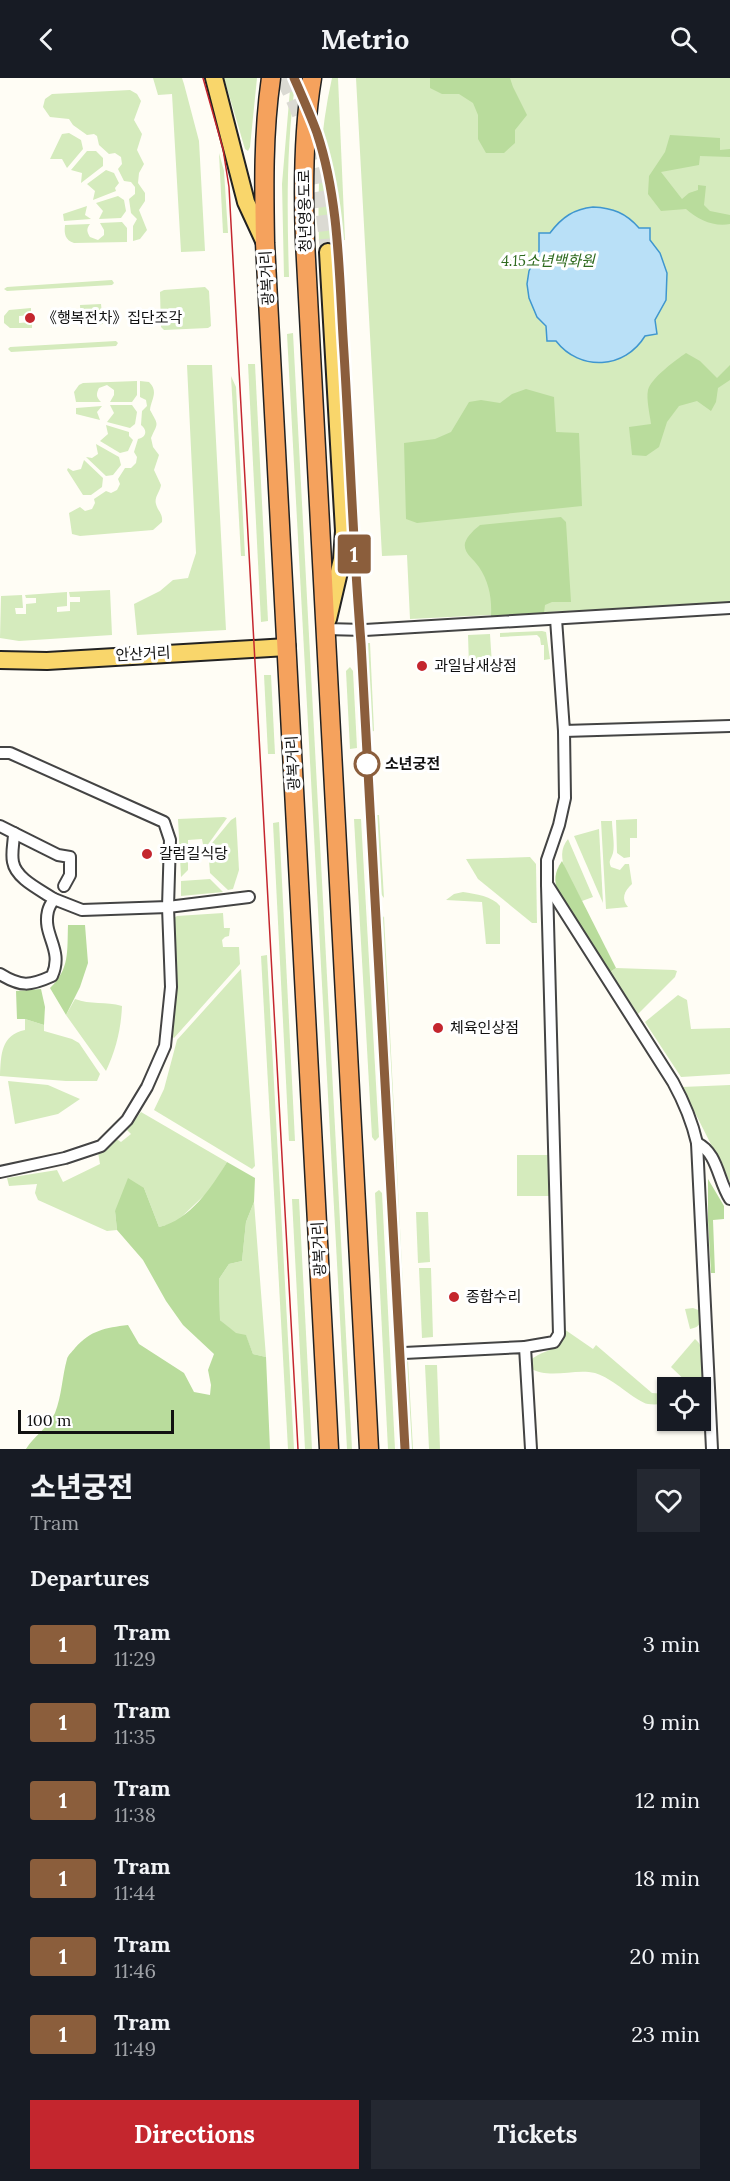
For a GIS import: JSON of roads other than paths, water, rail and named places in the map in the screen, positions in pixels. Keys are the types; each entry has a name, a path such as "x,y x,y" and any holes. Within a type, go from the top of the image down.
{"highway":[{"name":"광복거리","path":"271,78 265,153 265,243 329,1449"},
{"name":"청년영웅도로","path":"312,78 305,133 303,187 325,629"},
{"path":"325,629 369,1449"}],"main road":[{"path":"214,78 246,202 265,243"},
{"path":"325,629 342,559 344,531 327,252"},
{"name":"안산거리","path":"0,660 47,661 287,647"}],"street":[{"path":"325,629 365,630 730,608"},
{"path":"404,1353 525,1347 555,1342 559,1334 547,884 547,860 560,825 566,798 556,619"},
{"path":"564,731 730,726"},
{"path":"0,753 10,753 164,822 170,840 168,907 171,987 165,1046 147,1087 127,1120 101,1146 65,1158 0,1172"},
{"path":"0,825 58,855 70,857 70,875 64,886"},
{"path":"14,833 13,861 17,871 25,880 54,899 82,910 168,907 249,897"},
{"path":"547,884 673,1082 683,1100 697,1143 712,1449"},
{"path":"0,974 15,983 34,984 52,976 57,964 55,948 48,935 48,911 54,899"},
{"path":"697,1143 706,1148 712,1156 730,1199"},
{"path":"525,1347 531,1449"}],"water":[{"path":"593,207 613,210 624,215 639,228 650,228 650,240 660,253 667,273 666,300 655,320 657,334 645,336 626,355 602,362 589,362 577,358 556,341 547,341 546,326 537,317 529,298 527,284 529,271 539,251 539,233 550,233 569,215"}],"tunnel":[{"path":"283,78 294,99 315,162 328,252"}],"tram line":[{"path":"203,78 223,149 229,187 298,1449"},
{"name":"1","path":"294,78 317,133 325,164 337,251 405,1449"},
{"path":"337,251 405,1449"}],"place":[{"name":"《행복전차》집단조각","path":"30,318"},
{"name":"과일남새상점","path":"422,666"},
{"name":"소년궁전","path":"367,764"},
{"name":"갈럼길식당","path":"147,854"},
{"name":"체육인상점","path":"438,1028"},
{"name":"종합수리","path":"454,1297"}],"park label":[{"name":"4.15소년백화원","path":"548,261"}]}
